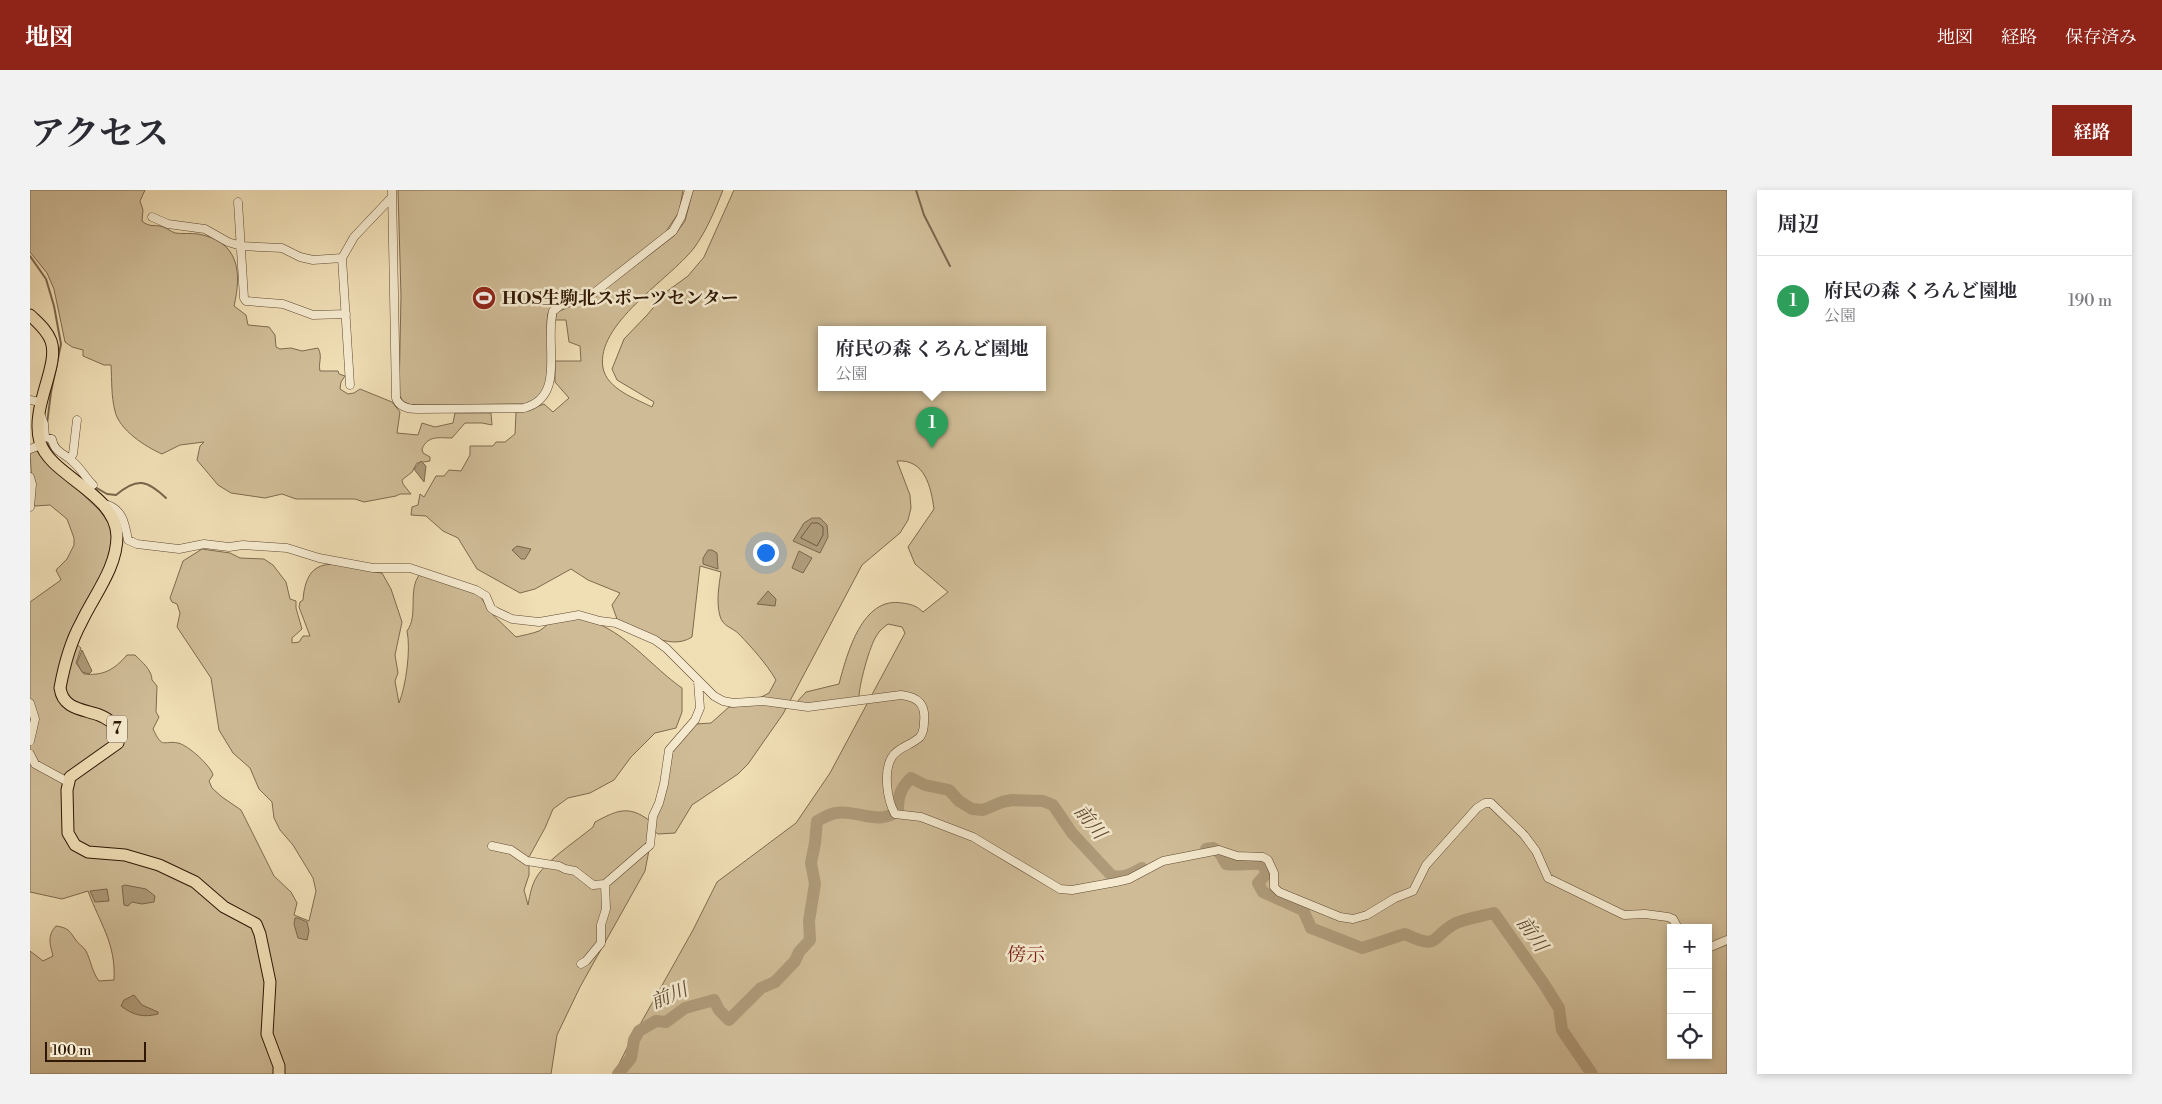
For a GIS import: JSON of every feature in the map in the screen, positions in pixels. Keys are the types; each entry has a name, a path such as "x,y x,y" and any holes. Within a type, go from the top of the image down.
{"main road":[{"name":"7","path":"30,315 45,330 52,342 49,369 36,404 36,447 49,456 103,504 113,518 117,534 114,560 72,643 60,688 61,695 74,708 100,715 116,725 119,735 118,743 114,748 76,771 70,776 68,782"},
{"path":"68,782 68,833 71,840 80,849 134,857 159,865 195,882 224,907 256,924 260,934 270,982 267,1034 279,1066 279,1074"}],"street":[{"path":"392,194 397,402 409,409 524,408 532,406 543,399 549,389 551,381 550,326 553,311 562,304 594,293 673,231 681,217 689,190"},
{"path":"350,385 342,258 354,237 392,194"},
{"path":"238,202 244,298 246,301 283,304 314,315 346,314"},
{"path":"152,217 168,224 205,230 240,246 282,248 300,257 313,260 342,258"},
{"path":"36,404 44,424 45,437 52,439 53,446 70,459 93,484"},
{"path":"70,459 73,454 77,420"},
{"path":"30,477 32,484 30,507"},
{"path":"103,504 113,506 121,514 128,540 137,544 179,549 204,544 229,547 294,549 319,558 373,568 410,568 476,590 486,596 491,608 512,619 538,622 579,615 616,623 654,640 666,648 714,696 723,701 733,703 763,700 818,706 900,695 910,696 919,701 924,707 925,714 921,736 893,755 889,764 888,789 894,812 921,817 973,837 1060,889 1072,890 1129,879 1163,861 1216,850 1237,856 1263,857 1271,864 1274,887 1279,892 1340,917 1359,919 1395,898 1413,891 1426,865 1477,808 1485,803 1491,803 1524,834 1536,851 1548,878 1624,915 1646,914 1668,917 1673,919 1676,924"},
{"path":"492,846 511,850 527,861 559,866 566,870 575,871 593,884 605,884 650,845 653,816 664,784 669,750 695,720 700,708 698,681"},
{"path":"30,703 35,719 30,741"},
{"path":"30,754 35,764 68,782"},
{"path":"581,964 586,962 601,943 602,925 606,909 605,884"},
{"path":"1712,946 1727,940"}],"shaded area":[{"path":"30,190 145,190 140,201 143,210 142,221 144,223 162,227 175,233 198,234 212,238 222,243 230,251 237,270 238,281 234,306 246,315 248,325 269,327 275,335 276,347 280,349 291,348 302,351 318,348 320,371 338,371 339,374 345,376 341,382 340,389 348,394 360,389 392,402 400,412 397,433 418,435 422,423 435,427 453,423 455,413 491,413 492,425 465,423 452,438 434,438 427,441 422,449 423,453 430,457 430,461 417,463 412,472 402,480 411,494 400,494 364,502 355,499 296,499 282,494 265,498 231,493 218,485 197,460 200,446 204,442 180,445 162,454 148,447 127,431 115,411 112,394 111,365 104,365 83,356 83,350 72,347 65,342 54,289 47,273 30,252"},
{"name":"HOS生駒北スポーツセンター","path":"398,190 683,190 679,212 665,233 596,288 562,300 548,313 548,374 543,391 537,397 524,404 410,405 405,404 399,395 401,296"},
{"path":"693,190 723,190 707,227 694,248 683,261 622,319 610,335 604,352 603,368 610,382 631,397 652,407 654,402 617,380 612,369 624,339 666,292 688,276 704,257 734,190 1727,190 1727,1074 614,1074 693,930 717,882 796,823 830,773 905,633 902,627 888,624 874,640 865,666 859,699 832,703 795,704 806,692 839,684 852,643 867,618 876,608 888,603 902,603 914,606 923,612 948,592 915,564 908,547 934,509 931,492 925,476 914,465 897,461 910,495 911,508 908,520 900,533 862,565 783,714 748,764 738,774 692,805 675,833 658,834 653,830 669,754 676,744 696,724 711,723 729,707 744,706 769,693 776,680 764,662 739,634 721,620 718,599 721,572 700,566 692,637 683,641 664,641 617,619 612,605 620,593 588,580 571,569 535,589 520,593 477,569 458,538 443,531 426,516 411,515 412,507 418,505 420,494 424,497 436,476 444,476 449,470 461,471 470,455 470,446 493,446 496,442 505,442 515,434 516,412 525,411 544,404 553,412 569,398 555,382 555,361 581,361 580,346 569,342 566,320 555,320 557,312 594,297 674,236 685,221"},
{"path":"37,450 100,511 110,525 113,539 109,560 68,637 81,648 76,663 84,674 97,674 113,668 127,655 135,655 143,663 157,686 156,712 159,717 153,729 156,736 161,742 173,742 182,745 208,766 213,775 209,781 212,788 241,810 274,876 291,892 297,903 294,915 309,921 316,891 313,878 293,845 280,830 274,818 272,802 259,789 250,768 233,753 219,730 211,678 177,627 180,613 177,604 172,602 170,598 183,561 202,549 230,553 240,558 264,559 273,565 286,582 290,599 296,601 302,629 292,638 292,643 299,642 303,636 310,636 299,607 300,602 303,600 306,583 312,572 321,566 331,564 382,573 391,589 402,622 395,655 398,673 395,681 399,703 407,667 407,631 412,618 414,587 420,574 479,594 490,612 516,637 539,631 551,622 571,618 589,621 606,628 622,638 682,688 682,712 676,728 655,733 631,757 614,780 590,793 568,798 553,809 529,857 529,875 524,890 528,905 533,884 540,872 558,854 593,827 595,822 622,811 635,812 650,821 649,850 645,871 580,987 557,1035 551,1074 30,1074 30,951 43,961 53,956 50,944 51,933 56,926 66,929 70,931 76,941 86,951 99,981 114,980 110,944 88,891 62,899 30,892 30,602 61,580 56,570 67,559 74,545 74,538 67,519 50,505 35,506 33,501 30,452"}],"water":[{"path":"421,461 426,466 424,482 414,469"},
{"path":"812,518 820,518 827,525 828,537 820,553 793,541 804,523"},
{"path":"517,546 531,549 525,559 521,559 512,550"},
{"path":"708,550 717,553 718,569 703,564 703,558"},
{"path":"799,551 812,558 803,573 792,568"},
{"path":"768,591 776,599 775,606 757,604"},
{"path":"82,650 92,671 89,674 82,672 77,663"},
{"path":"122,886 146,889 155,896 154,902 142,904 132,902 128,906 124,905"},
{"path":"107,889 109,901 95,902 90,891"},
{"path":"295,918 307,922 309,931 307,940 298,938 294,924"},
{"path":"134,995 142,1005 158,1012 158,1014 138,1015 121,1006 124,1000"}],"waterway":[{"path":"916,190 924,215 950,266"},
{"path":"30,256 46,279 54,306 61,344 51,392 47,424"},
{"path":"47,443 52,451 65,459"},
{"path":"95,487 107,494 116,495 130,485 142,483 153,487 166,498"},
{"name":"前川","path":"618,1074 631,1058 634,1040 639,1031 656,1021 666,1022 685,1008 714,1000 719,1010 729,1020 761,988 775,982 795,961 799,952 810,940 809,921 815,884 811,863 817,821 828,815 844,812 876,817 891,815 898,810 901,792 911,778 925,785 949,790 959,801 972,809 983,810 1012,800 1043,801 1053,805 1072,833 1112,876 1128,875 1142,868"},
{"name":"前川","path":"1206,849 1213,848 1220,853 1226,864 1261,864 1268,872 1258,883 1263,892 1303,910 1311,928 1362,948 1405,934 1430,942 1456,923 1494,913 1559,1008 1562,1030 1592,1074"}],"place":[{"name":"HOS生駒北スポーツセンター","path":"484,298"},
{"name":"府民の森 くろんど園地","path":"932,448"}],"district":[{"name":"傍示","path":"1026,955"}]}
